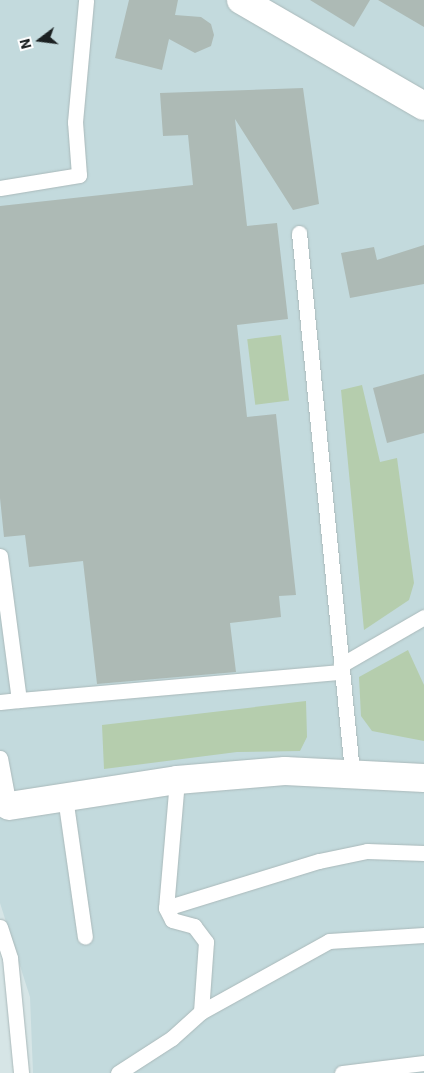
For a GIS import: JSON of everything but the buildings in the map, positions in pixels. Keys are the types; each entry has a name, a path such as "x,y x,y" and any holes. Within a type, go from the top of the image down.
{"street":[{"path":"241,0 424,106"},
{"path":"9,806 177,780 286,771 352,772 424,778"}],"lane":[{"path":"0,188 79,175 75,122 86,0"},
{"path":"299,233 352,772"},
{"path":"0,556 18,700"},
{"path":"0,702 342,668 424,617"},
{"path":"0,758 9,806"},
{"path":"177,780 166,908 172,920 194,926 206,942 201,1012"},
{"path":"64,797 85,937"},
{"path":"166,908 319,861 367,851 424,853"},
{"path":"0,927 10,958 21,1073"},
{"path":"118,1073 172,1038 201,1012 329,942 424,935"},
{"path":"342,1073 424,1063"}],"shaded area":[{"path":"0,0 424,0 424,1073 33,1073 30,997 0,903"}],"green space":[{"path":"281,335 289,401 255,405 247,339"},
{"path":"362,385 380,462 397,458 414,583 409,600 364,630 341,390"},
{"path":"408,650 424,685 424,741 372,731 361,716 359,677"},
{"path":"306,701 307,737 300,751 237,752 104,769 102,725"}]}
